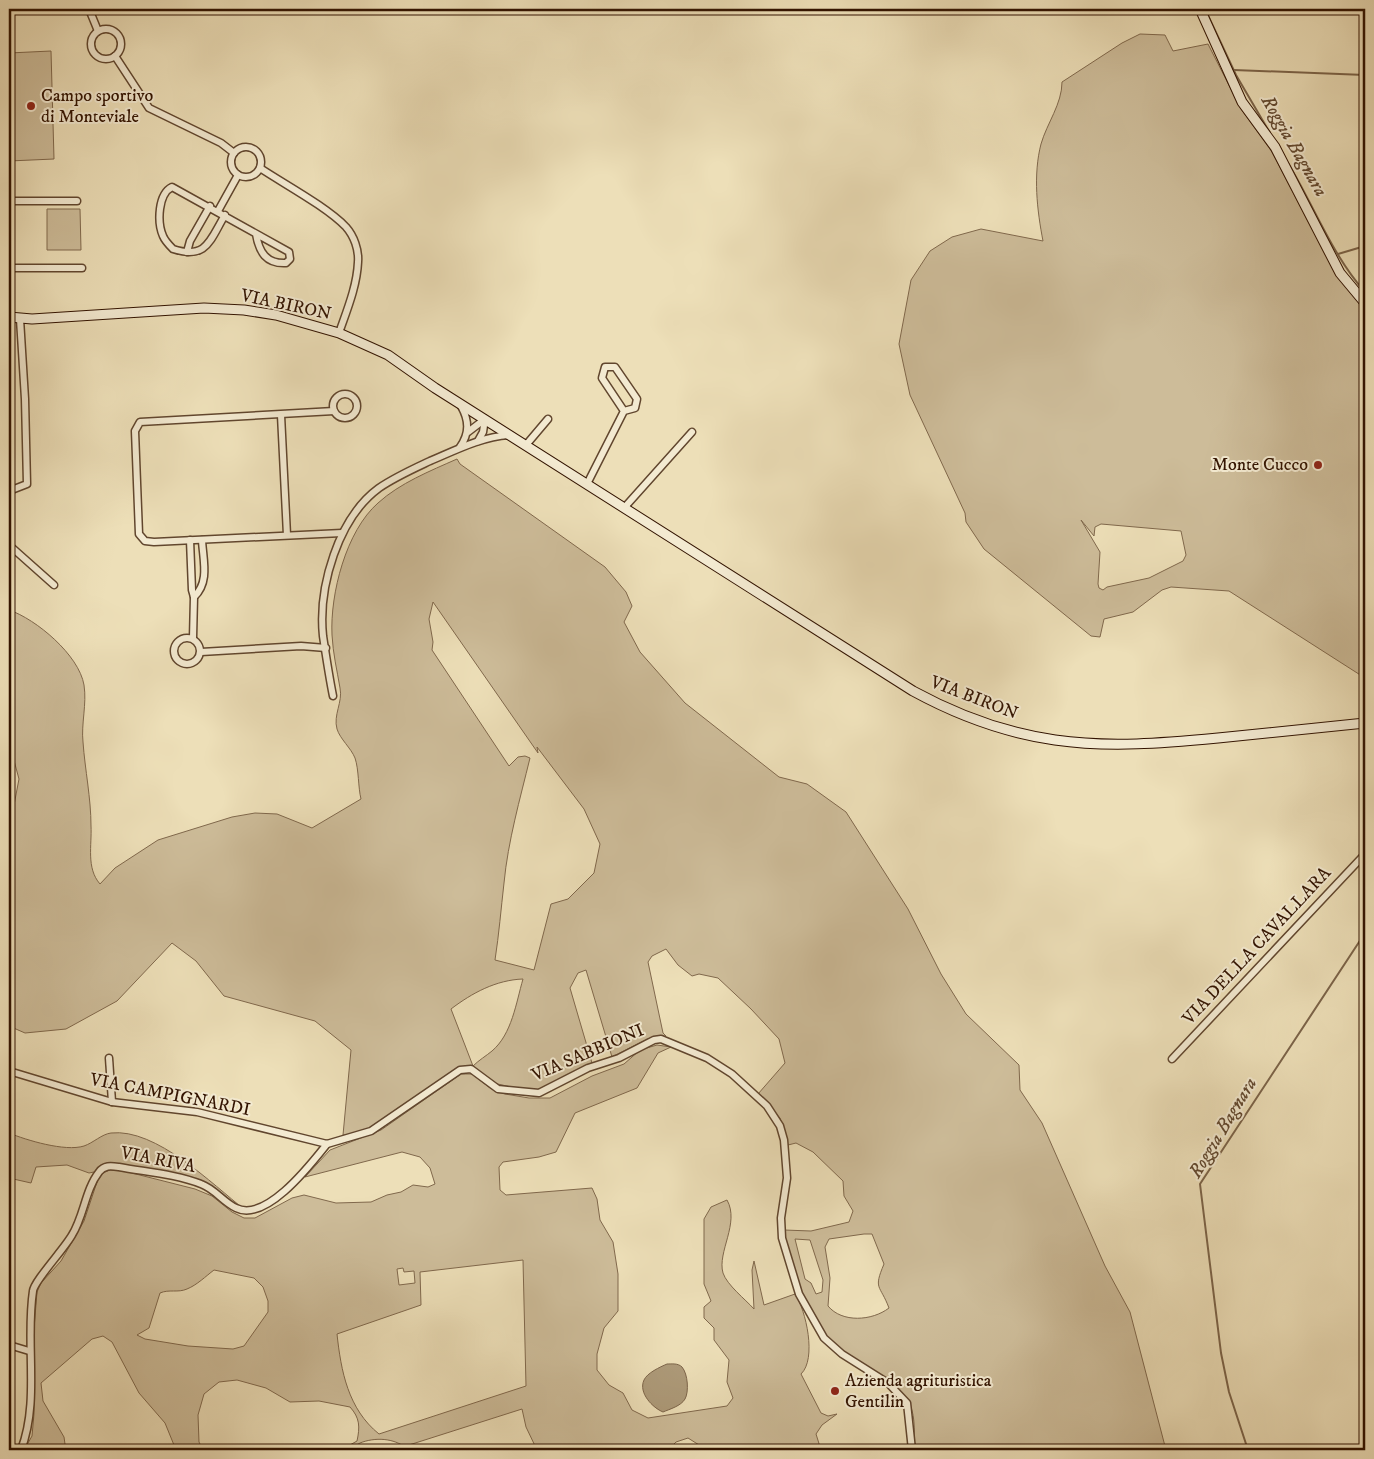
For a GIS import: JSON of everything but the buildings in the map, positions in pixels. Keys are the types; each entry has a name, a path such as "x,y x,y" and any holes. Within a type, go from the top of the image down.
{"street":[{"path":"89,9 98,31"},
{"path":"1200,9 1242,102 1277,151 1340,273 1365,303"},
{"path":"113,30 120,38 121,48 115,56 105,59 93,51 92,38 98,31 113,30"},
{"path":"115,56 149,108 221,143 234,152"},
{"path":"242,147 252,148 261,159 260,168 250,176 238,174 231,164 234,152 242,147"},
{"path":"260,168 331,215 346,227 355,241 358,262 352,294 339,333"},
{"path":"218,211 238,174"},
{"path":"225,215 205,249 196,253 173,249 162,235 160,223 162,201 167,189 172,187 210,206 289,252 290,259 286,263 279,263 266,257 260,251 256,234"},
{"path":"9,201 77,201"},
{"path":"187,252 190,241 210,206"},
{"path":"9,268 82,268"},
{"name":"VIA BIRON","path":"9,317 20,319 204,308 244,310 276,315 339,333 388,355 509,435 526,444 913,692 990,725 1055,740 1112,745 1166,742 1365,723"},
{"path":"9,491 27,484 25,399 20,319"},
{"path":"586,484 624,411 635,408 637,399 616,367 605,367 602,378 624,411"},
{"path":"459,401 465,414 468,432"},
{"path":"334,411 146,421 137,425 135,431 139,534 146,541 154,542 342,533"},
{"path":"281,415 288,536"},
{"path":"459,448 468,432 485,419"},
{"path":"478,441 483,432 485,419"},
{"path":"526,444 548,419"},
{"path":"624,508 692,432"},
{"path":"333,696 323,622 326,593 332,562 342,533 355,513 378,489 406,472 478,441 509,435"},
{"path":"190,540 192,590 194,597 193,638"},
{"path":"194,597 202,589 204,581 202,540"},
{"path":"9,545 54,584"},
{"path":"184,638 193,638 199,644 201,652 197,660 189,664 180,662 175,655 177,642 184,638"},
{"path":"201,652 301,646 326,648"},
{"name":"VIA DELLA CAVALLARA","path":"1172,1059 1365,854"},
{"name":"VIA SABBIONI","path":"327,1144 371,1131 449,1076 468,1068 498,1089 530,1093 550,1089 588,1068 619,1058 654,1040 661,1039 675,1043 707,1058 746,1086 767,1106 778,1121 784,1140 786,1164 782,1238 799,1294 824,1338 842,1354 888,1383 907,1403 910,1412 912,1450"},
{"path":"109,1058 112,1102"},
{"name":"VIA CAMPIGNARDI","path":"9,1071 112,1102 197,1112 327,1144"},
{"name":"VIA RIVA","path":"22,1450 29,1423 29,1351 35,1285 62,1252 78,1226 94,1180 100,1170 104,1167 119,1167 202,1184 236,1208 245,1210 258,1208 295,1183 327,1144"},
{"path":"9,1345 29,1351"}],"shaded area":[{"path":"1140,34 1165,35 1173,51 1208,44 1241,109 1272,152 1333,269 1365,311 1365,678 1229,591 1171,587 1162,590 1133,612 1104,619 1100,637 1091,636 984,549 966,522 965,513 910,395 899,344 911,280 930,251 952,237 981,229 1043,241 1038,205 1037,168 1041,144 1060,98 1062,82 1122,43","holes":["1081,520 1094,536 1095,527 1101,524 1181,531 1186,555 1183,561 1149,578 1107,587 1103,590 1099,588 1098,584 1100,552"]},
{"name":"Campo sportivo di Monteviale","path":"51,51 54,159 9,161 9,53"},
{"path":"47,209 80,209 81,250 47,250"},
{"path":"457,459 460,464 605,567 626,592 632,606 624,622 640,652 685,703 779,777 807,784 846,812 908,909 941,974 966,1014 1019,1065 1020,1090 1042,1123 1105,1266 1130,1312 1166,1450 914,1450 913,1416 910,1405 904,1395 884,1378 845,1354 825,1336 803,1299 793,1271 784,1230 811,1231 849,1222 853,1211 844,1196 843,1181 813,1152 796,1143 788,1145 780,1118 758,1094 785,1063 779,1039 718,978 699,974 692,976 678,965 666,949 652,956 648,962 663,1033 666,1036 647,1039 612,1057 586,970 578,973 570,988 592,1063 539,1090 493,1083 473,1066 465,1066 454,1071 368,1130 347,1135 343,1135 351,1050 315,1021 224,996 196,961 172,943 117,1001 66,1029 25,1033 9,1026 9,831 19,779 9,742 9,610 31,621 65,650 74,662 84,685 83,735 90,805 91,864 100,884 115,868 158,840 232,817 255,813 277,814 312,828 361,799 355,758 338,733 336,724 341,693 333,649 332,619 337,583 349,546 367,515 378,503 406,483","holes":["433,602 538,753 537,747 584,809 600,844 594,873 568,899 551,904 534,970 495,960 508,852 530,758 525,756 518,757 509,766 432,650 433,642 429,619","523,979 512,1018 504,1036 492,1051 473,1066 451,1009 485,988 503,982","872,1234 884,1264 878,1283 889,1308 874,1316 849,1318 834,1312 828,1306 830,1278 825,1247 829,1239","795,1239 810,1240 823,1280 822,1292 816,1294 811,1283 805,1279"]},
{"path":"657,1045 671,1047 658,1053 637,1088 575,1113 556,1152 539,1157 503,1162 499,1167 500,1190 506,1195 592,1188 597,1199 600,1220 613,1242 618,1274 618,1311 604,1328 597,1354 597,1370 609,1385 623,1393 632,1410 648,1418 727,1406 733,1398 727,1382 729,1360 714,1340 714,1328 704,1318 704,1307 711,1301 704,1284 704,1219 711,1207 727,1200 731,1218 722,1265 725,1278 754,1309 752,1270 754,1261 764,1305 795,1294 803,1311 809,1346 806,1367 801,1374 821,1413 828,1416 837,1414 822,1425 816,1434 821,1450 707,1450 688,1438 676,1442 668,1450 537,1450 526,1427 522,1409 409,1445 406,1448 390,1440 378,1439 366,1441 349,1449 341,1450 357,1441 358,1423 356,1415 350,1407 319,1401 290,1402 266,1388 237,1380 219,1382 204,1394 198,1415 199,1442 203,1450 176,1450 165,1423 139,1393 112,1342 103,1336 92,1339 41,1383 43,1401 64,1437 65,1444 61,1450 24,1450 32,1436 34,1414 34,1329 37,1292 41,1283 61,1261 84,1221 98,1179 103,1173 110,1170 124,1171 195,1189 212,1196 232,1212 244,1218 255,1218 292,1198 304,1195 336,1203 371,1202 387,1195 401,1192 413,1185 428,1187 435,1184 430,1168 420,1157 402,1152 305,1177 330,1150 381,1130 461,1074 472,1074 490,1088 505,1094 529,1098 550,1098 592,1076 624,1064 640,1050","holes":["523,1260 526,1386 379,1434 368,1424 353,1401 344,1375 337,1334 421,1305 420,1272","403,1268 404,1272 414,1271 415,1283 399,1285 397,1269","214,1270 254,1278 263,1287 268,1301 268,1312 244,1346 233,1349 188,1346 145,1339 137,1335 149,1328 160,1293 180,1291 198,1283"]},
{"path":"9,1133 35,1142 67,1147 84,1146 111,1133 128,1134 146,1139 182,1160 245,1210 202,1184 119,1167 89,1173 67,1165 36,1167 31,1183 9,1178"},
{"path":"667,1364 677,1364 682,1367 687,1378 687,1392 681,1404 663,1412 655,1407 645,1395 643,1385 648,1375"}],"waterway":[{"name":"Roggia Bagnara","path":"1205,9 1236,75 1270,133"},
{"path":"1234,70 1365,75"},
{"name":"Roggia Bagnara","path":"1288,163 1333,246 1353,278 1365,292"},
{"path":"1338,254 1365,246"},
{"name":"Roggia Bagnara","path":"1248,1450 1229,1392 1221,1353 1200,1184 1365,933"}],"place":[{"name":"Campo sportivo di Monteviale","path":"31,106"},
{"name":"Monte Cucco","path":"1318,465"},
{"name":"Azienda agrituristica Gentilin","path":"835,1391"}]}
